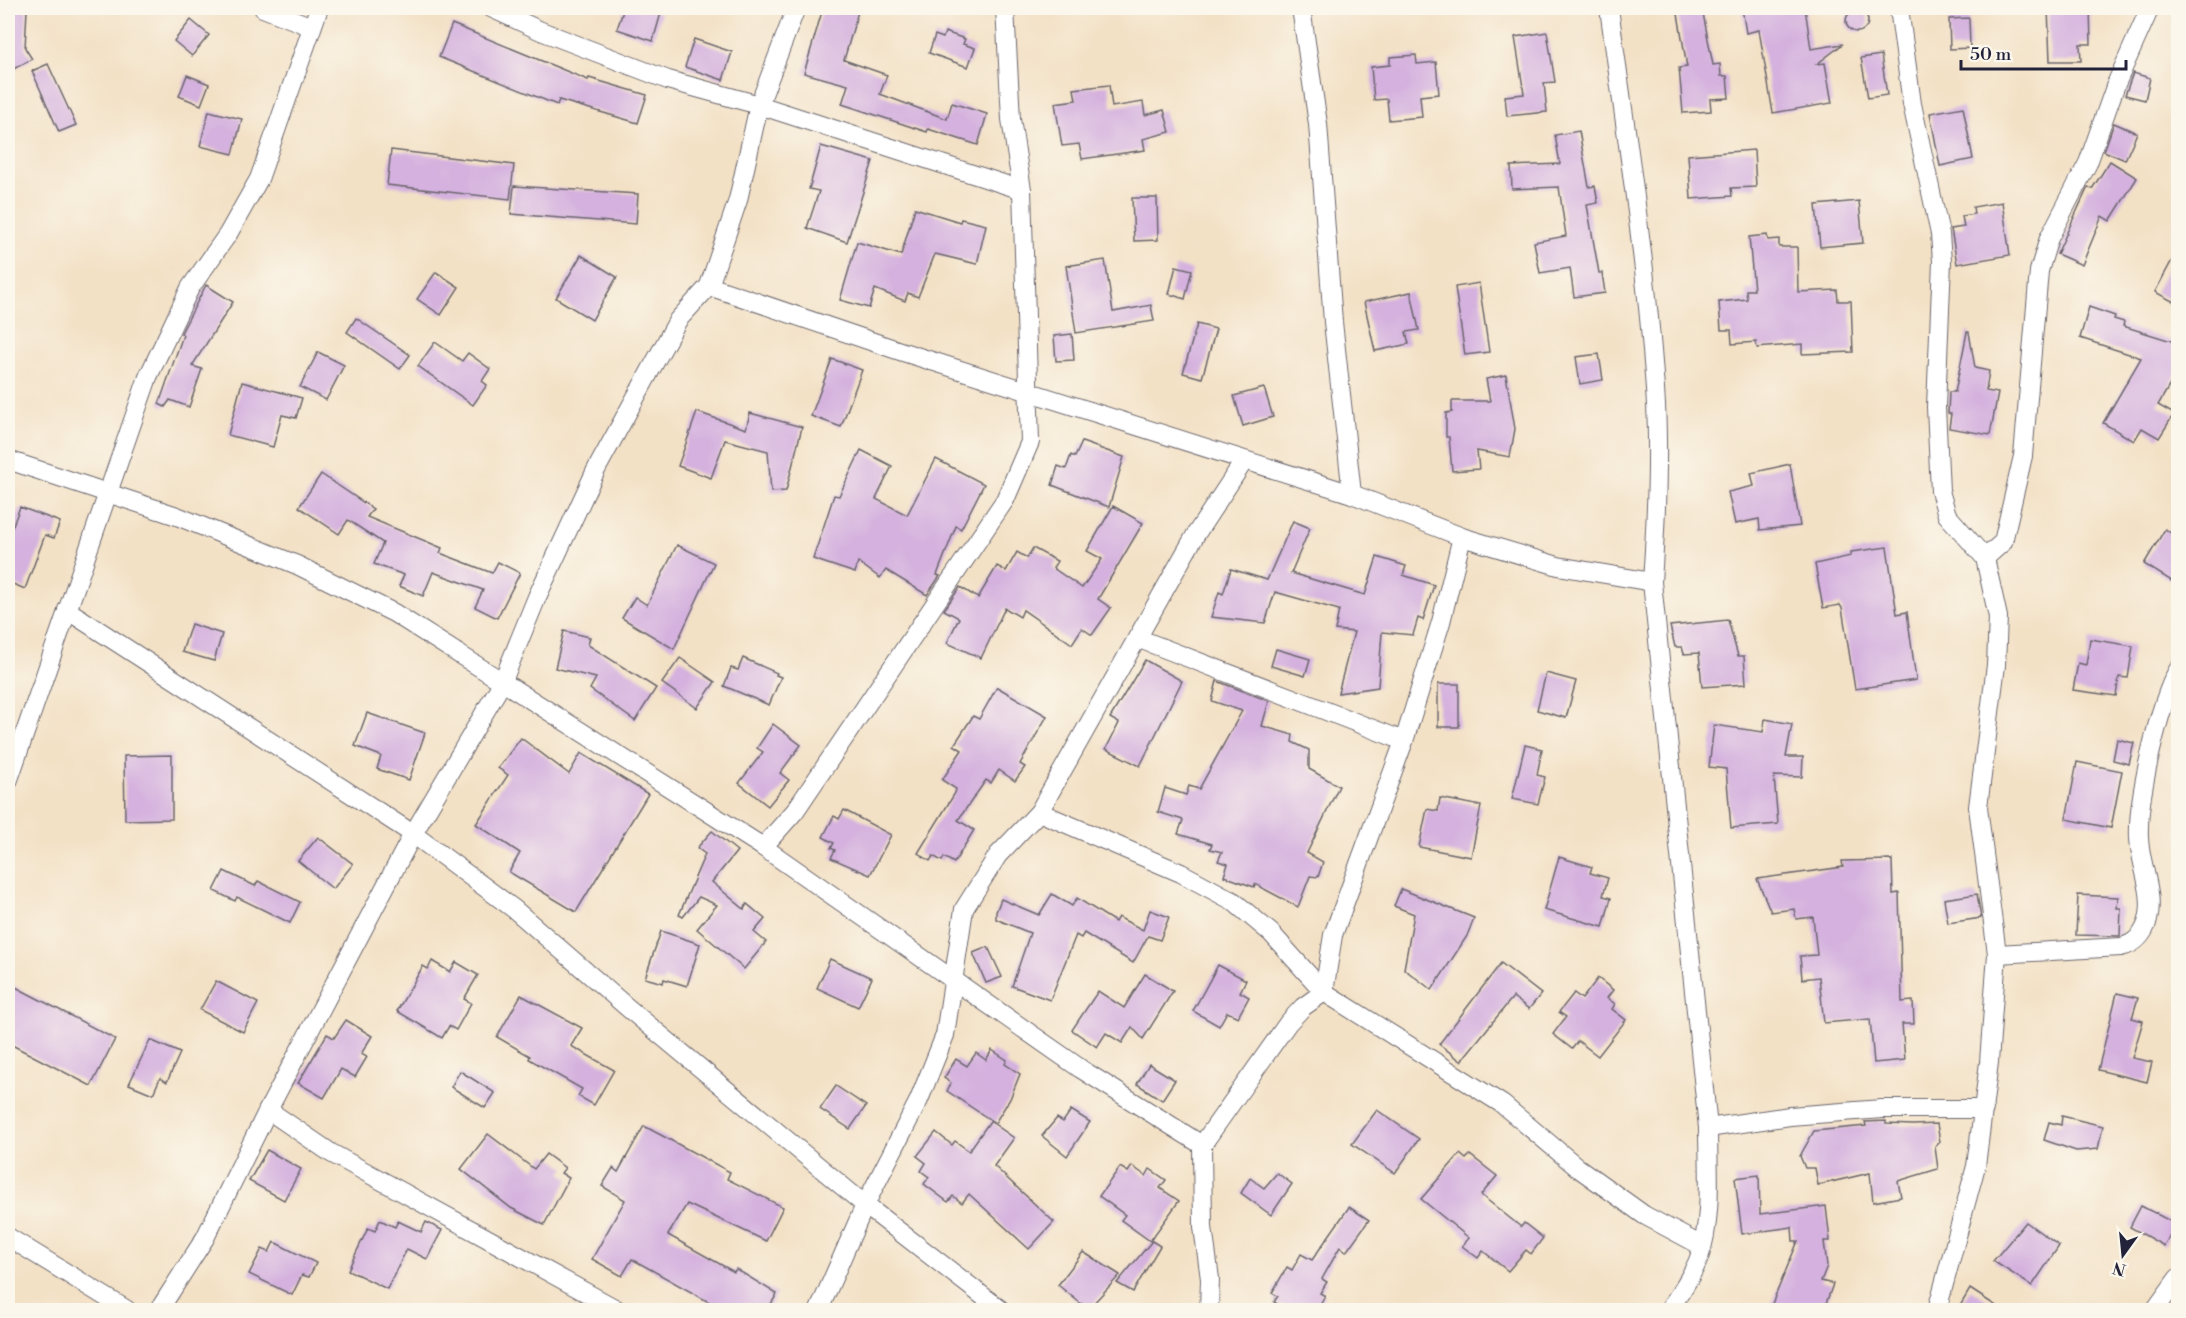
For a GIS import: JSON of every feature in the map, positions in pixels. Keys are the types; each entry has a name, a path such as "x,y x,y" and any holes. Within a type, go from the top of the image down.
{"street":[{"path":"263,8 312,27"},
{"path":"8,782 148,378 190,288 228,234 259,179 319,8"},
{"path":"491,8 541,31 668,80 759,105 1022,190"},
{"path":"159,1311 206,1238 268,1110 413,834 502,684 537,597 596,470 678,320 709,286 738,200 759,105 796,8"},
{"path":"763,848 795,811 1005,500 1030,442 1022,190 1011,119 1005,8"},
{"path":"1301,8 1318,124 1333,322 1352,494"},
{"path":"1609,8 1641,241 1656,406 1657,506 1652,582 1708,1128 1708,1205 1702,1246 1693,1272 1669,1311"},
{"path":"1899,8 1912,104 1940,234 1942,261 1936,407 1940,491 1947,515 1985,558 1998,617 1996,665 1978,807 1997,954 1984,1109 1976,1166 1937,1311"},
{"path":"1985,558 2003,542 2023,456 2039,271 2049,238 2088,163 2116,84 2150,8"},
{"path":"709,286 1029,393 1352,494 1462,537 1558,566 1652,582"},
{"path":"8,460 109,492 297,565 394,613 502,684 763,848 1081,1068 1202,1144"},
{"path":"819,1311 865,1205 919,1100 945,1035 964,909 998,855 1038,812 1196,534 1244,461"},
{"path":"1209,1311 1210,1279 1203,1227 1202,1144 1288,1023 1303,1007 1324,992 1333,935 1404,741 1441,622 1462,537"},
{"path":"67,610 413,834 514,909 628,1008 865,1205 1001,1311"},
{"path":"1137,638 1404,741"},
{"path":"1997,954 2121,947 2135,942 2143,933 2148,921 2150,902 2138,838 2146,772 2170,686 2178,670"},
{"path":"1038,812 1181,873 1233,901 1271,933 1324,992 1502,1104 1577,1167 1644,1215 1702,1246"},
{"path":"1708,1128 1790,1116 1870,1110 1984,1109"},
{"path":"268,1110 331,1153 618,1311"},
{"path":"8,1237 127,1311"},
{"path":"2155,1311 2178,1278"}],"building":[{"path":"624,8 645,8 661,13 653,41 617,29"},
{"path":"823,8 859,8 844,60 887,75 880,94 947,119 952,103 987,114 978,145 928,129 927,132 842,104 848,85 804,73"},
{"path":"1677,8 1702,8 1713,65 1720,64 1721,76 1727,76 1729,98 1710,99 1711,111 1683,113 1679,68 1687,67"},
{"path":"1742,8 1805,8 1811,49 1843,44 1817,64 1825,63 1832,103 1773,113 1759,30 1746,33"},
{"path":"2048,8 2090,8 2091,44 2080,44 2081,61 2050,61"},
{"path":"8,9 27,10 25,48 32,59 8,72"},
{"path":"1857,10 1867,17 1868,21 1861,31 1857,32 1847,25 1846,21 1853,11"},
{"path":"1969,18 1970,48 1950,49 1949,19"},
{"path":"191,20 209,35 192,56 174,41"},
{"path":"452,24 588,80 589,78 647,95 638,123 559,100 557,105 439,57"},
{"path":"945,32 965,39 963,44 975,48 968,67 929,53 935,35 943,38"},
{"path":"1547,32 1555,82 1544,83 1547,112 1507,116 1505,96 1524,94 1515,37"},
{"path":"694,39 732,52 723,80 685,67"},
{"path":"1416,55 1417,64 1436,62 1439,94 1420,96 1422,117 1389,120 1387,99 1374,100 1371,67 1390,65 1390,57"},
{"path":"1881,55 1887,95 1868,98 1861,58"},
{"path":"48,64 76,125 59,132 32,71"},
{"path":"2133,73 2150,78 2145,100 2125,95"},
{"path":"187,75 209,84 201,105 179,96"},
{"path":"1109,85 1112,107 1143,102 1145,115 1164,110 1170,132 1143,139 1145,150 1082,159 1079,144 1062,146 1055,103 1076,100 1074,89"},
{"path":"1963,107 1973,159 1940,166 1930,113"},
{"path":"209,111 242,119 233,154 200,146"},
{"path":"2114,123 2137,133 2125,160 2104,151"},
{"path":"1579,131 1589,187 1595,186 1598,203 1587,205 1599,273 1602,273 1605,293 1574,297 1570,268 1540,273 1534,242 1566,236 1559,187 1512,189 1511,166 1560,164 1555,135"},
{"path":"821,146 873,161 847,242 807,228 819,191 809,189"},
{"path":"391,150 514,165 510,199 387,185"},
{"path":"1754,150 1756,187 1731,188 1732,196 1691,199 1688,155"},
{"path":"2110,161 2137,178 2110,221 2102,216 2082,265 2057,254 2088,187 2092,189"},
{"path":"514,186 638,194 636,224 511,214"},
{"path":"1132,198 1157,198 1158,240 1134,241"},
{"path":"1859,201 1863,243 1820,247 1816,205"},
{"path":"2002,202 2010,255 1957,264 1951,229 1964,227 1962,216 1974,214 1973,207"},
{"path":"915,208 960,222 961,219 986,225 977,264 935,254 918,297 908,293 905,301 875,289 869,308 840,300 857,242 901,255"},
{"path":"1767,235 1768,240 1779,239 1779,247 1797,247 1798,292 1837,290 1838,301 1851,301 1853,352 1802,354 1802,344 1757,348 1756,342 1732,344 1731,330 1721,330 1719,302 1747,299 1746,290 1754,290 1749,237"},
{"path":"2178,249 2178,304 2155,292"},
{"path":"581,255 617,277 592,320 556,298"},
{"path":"1105,260 1113,312 1151,305 1154,321 1076,333 1066,266"},
{"path":"1176,266 1192,270 1185,299 1169,294"},
{"path":"436,272 459,287 441,315 417,299"},
{"path":"1479,283 1489,352 1465,355 1455,287"},
{"path":"206,285 233,302 192,366 202,369 189,407 170,400 165,407 159,404 183,335 181,333"},
{"path":"1411,292 1419,330 1406,332 1409,344 1375,351 1364,302"},
{"path":"2089,307 2115,316 2114,319 2124,322 2123,326 2178,343 2178,371 2158,405 2174,414 2159,438 2142,428 2134,441 2103,423 2141,358 2080,338"},
{"path":"356,318 410,355 400,369 347,332"},
{"path":"1197,324 1216,329 1202,378 1183,373"},
{"path":"1967,332 1969,332 1975,368 1989,371 1986,391 1998,393 1990,435 1949,428 1951,414 1948,413 1949,392 1955,392"},
{"path":"1072,334 1074,360 1056,361 1054,336"},
{"path":"435,342 462,361 468,353 490,369 482,381 487,385 473,405 418,366"},
{"path":"318,352 344,365 326,400 300,387"},
{"path":"1599,354 1603,380 1580,384 1576,357"},
{"path":"832,359 862,370 841,427 811,416"},
{"path":"1506,375 1515,429 1510,457 1477,451 1479,469 1452,471 1449,437 1446,437 1446,413 1452,412 1452,401 1490,401 1486,379"},
{"path":"242,382 302,398 296,418 282,415 273,447 228,435"},
{"path":"1264,388 1273,417 1243,426 1234,396"},
{"path":"697,412 746,429 750,413 802,427 786,491 771,492 768,451 725,440 711,478 678,466"},
{"path":"1082,442 1124,457 1109,507 1052,485 1058,466 1066,469 1071,455 1075,457"},
{"path":"861,450 892,466 876,499 907,515 936,459 984,484 961,529 956,526 937,575 940,576 927,595 886,570 880,578 858,562 855,573 813,559 834,495 839,496"},
{"path":"1790,464 1800,526 1760,530 1759,519 1735,524 1728,492 1754,486 1751,473"},
{"path":"321,474 373,509 367,517 442,548 440,553 492,573 498,562 520,573 497,618 475,607 483,590 433,572 423,596 399,586 404,575 374,564 383,543 348,520 339,534 299,507"},
{"path":"1113,506 1143,523 1098,599 1111,608 1092,635 1082,628 1072,644 1023,610 1020,617 1005,608 981,658 947,643 959,618 944,610 960,587 978,598 997,566 1006,571 1017,552 1027,558 1033,548 1057,561 1053,568 1082,588 1102,559 1087,551"},
{"path":"20,507 60,522 54,538 45,535 25,589 8,582 8,538"},
{"path":"1293,521 1310,528 1291,573 1365,595 1377,557 1406,566 1403,575 1434,585 1423,620 1418,618 1413,635 1382,632 1378,687 1338,693 1354,632 1335,630 1339,610 1275,592 1265,623 1211,617 1219,592 1223,594 1231,569 1267,580"},
{"path":"2165,529 2178,538 2178,585 2144,564"},
{"path":"677,545 714,563 674,649 622,618 635,597 647,605"},
{"path":"1887,547 1897,614 1907,612 1916,680 1855,689 1842,608 1840,605 1823,608 1815,564 1851,556 1851,552"},
{"path":"1728,620 1738,656 1744,656 1746,684 1702,687 1699,653 1684,654 1682,647 1675,647 1670,626"},
{"path":"191,624 222,634 214,661 182,652"},
{"path":"564,631 590,637 588,645 656,688 635,721 590,689 596,678 555,668"},
{"path":"2090,639 2133,646 2128,678 2119,677 2116,696 2073,690 2078,663 2086,665"},
{"path":"1276,649 1310,659 1305,676 1271,666"},
{"path":"680,658 715,682 697,708 662,683"},
{"path":"743,658 781,677 769,705 724,686 731,668 738,670"},
{"path":"1145,660 1182,681 1140,766 1106,749 1119,723 1110,718"},
{"path":"1546,673 1576,681 1566,718 1537,710"},
{"path":"1217,681 1269,701 1262,726 1293,735 1292,742 1309,750 1309,769 1339,786 1307,853 1323,862 1318,877 1310,876 1298,907 1255,884 1254,887 1224,876 1228,864 1218,861 1222,852 1210,849 1212,844 1178,834 1183,820 1158,812 1165,788 1186,795 1189,786 1199,789 1242,711 1212,701"},
{"path":"1438,684 1459,684 1459,727 1438,727"},
{"path":"997,687 1047,716 1020,764 1025,767 1015,781 999,770 991,783 986,780 958,820 974,830 954,863 944,857 942,861 933,856 930,861 918,853 955,793 956,789 942,780 962,750 954,745 973,716 979,719"},
{"path":"367,713 425,733 409,780 377,769 381,756 355,746"},
{"path":"1765,719 1792,724 1786,757 1803,757 1802,777 1774,776 1778,824 1731,828 1726,769 1709,767 1714,725 1763,732"},
{"path":"773,724 801,745 780,773 789,780 768,806 739,783 763,752 757,748"},
{"path":"521,738 569,774 581,753 648,794 576,912 509,872 520,853 476,824 508,775 498,768"},
{"path":"2117,739 2134,743 2129,764 2113,760"},
{"path":"1525,745 1542,749 1537,775 1545,777 1538,804 1512,799"},
{"path":"172,755 172,819 125,820 124,756"},
{"path":"2077,762 2122,771 2111,828 2066,819"},
{"path":"1440,798 1481,806 1471,857 1419,847 1427,809 1438,811"},
{"path":"844,810 891,835 870,875 831,858 835,850 831,848 834,843 823,837 834,816 839,819"},
{"path":"712,831 737,851 712,882 744,909 747,904 765,919 754,932 766,942 744,969 697,929 717,905 699,897 683,917 679,915 705,854 697,848"},
{"path":"318,837 353,864 333,889 298,861"},
{"path":"1559,857 1592,867 1590,873 1608,878 1603,896 1611,898 1603,927 1544,910"},
{"path":"1892,860 1893,894 1899,893 1902,1002 1913,1001 1914,1024 1902,1024 1905,1060 1874,1063 1870,1019 1824,1023 1819,977 1802,979 1800,956 1817,955 1813,917 1796,919 1794,909 1771,912 1757,879 1843,867 1842,861"},
{"path":"224,871 255,886 258,881 300,902 290,923 237,897 235,901 214,891"},
{"path":"1401,889 1474,918 1467,936 1432,990 1404,969 1414,914 1394,906"},
{"path":"1052,894 1072,906 1077,898 1115,922 1118,917 1143,930 1150,910 1169,917 1160,940 1148,936 1133,963 1084,933 1081,938 1076,935 1050,1000 1012,986 1030,933 996,919 996,912 1001,899 1039,915"},
{"path":"1977,894 1981,918 1948,923 1944,899"},
{"path":"2078,895 2118,897 2117,908 2121,908 2120,936 2076,935"},
{"path":"661,931 700,944 687,986 664,979 663,983 645,978"},
{"path":"988,947 1002,977 986,983 973,953"},
{"path":"830,959 872,978 858,1007 817,988"},
{"path":"432,961 450,972 456,962 478,975 464,999 471,1003 456,1030 449,1026 442,1038 397,1011 423,966 428,969"},
{"path":"1501,963 1541,994 1529,1009 1513,997 1461,1061 1439,1044"},
{"path":"1218,965 1246,980 1240,992 1249,997 1238,1017 1227,1012 1219,1026 1193,1011"},
{"path":"1145,974 1173,991 1143,1039 1132,1027 1122,1043 1106,1033 1097,1047 1072,1030 1098,991 1124,1008"},
{"path":"1598,978 1613,990 1607,998 1615,1004 1612,1009 1626,1020 1598,1056 1578,1041 1572,1049 1553,1034 1566,1017 1559,1012 1574,993 1582,999"},
{"path":"216,981 258,1003 243,1032 200,1010"},
{"path":"8,983 115,1039 91,1086 8,1043"},
{"path":"2117,993 2138,998 2132,1018 2143,1021 2132,1058 2152,1062 2147,1082 2098,1070"},
{"path":"521,995 582,1028 571,1046 614,1070 594,1105 578,1096 582,1089 529,1059 530,1056 497,1037"},
{"path":"346,1020 372,1036 361,1054 367,1057 355,1077 341,1069 324,1098 298,1083 327,1034 334,1038"},
{"path":"150,1040 180,1053 167,1082 160,1078 153,1094 129,1084"},
{"path":"992,1050 1007,1060 1005,1064 1020,1074 1010,1099 995,1123 947,1091 951,1083 944,1078 956,1059 967,1066 976,1053 986,1060"},
{"path":"1149,1064 1175,1080 1162,1100 1137,1084"},
{"path":"460,1071 495,1093 485,1108 451,1087"},
{"path":"836,1086 866,1106 850,1129 820,1109"},
{"path":"1071,1110 1090,1122 1067,1156 1042,1136 1057,1118 1063,1122"},
{"path":"1377,1110 1419,1139 1395,1173 1352,1144"},
{"path":"2062,1116 2103,1126 2098,1149 2076,1151 2044,1140 2049,1122 2061,1125"},
{"path":"990,1121 1014,1138 994,1166 1054,1222 1029,1249 969,1194 962,1203 953,1196 948,1202 924,1184 929,1177 921,1171 926,1163 917,1156 936,1132 952,1145 955,1141 969,1151"},
{"path":"1886,1121 1886,1124 1937,1124 1940,1142 1935,1147 1938,1169 1898,1181 1901,1197 1873,1202 1870,1173 1818,1185 1815,1168 1805,1168 1800,1156 1814,1131 1866,1126 1865,1122"},
{"path":"644,1126 730,1172 727,1179 783,1207 766,1241 687,1204 668,1235 734,1272 736,1269 777,1294 767,1311 725,1311 632,1259 622,1276 592,1259 625,1200 602,1186 613,1168 618,1172"},
{"path":"488,1134 534,1169 546,1154 565,1168 561,1173 569,1178 544,1225 511,1208 461,1169"},
{"path":"267,1150 301,1169 284,1200 249,1181"},
{"path":"1460,1154 1466,1159 1470,1155 1497,1176 1481,1195 1521,1227 1524,1223 1543,1238 1531,1254 1526,1250 1508,1271 1483,1251 1478,1258 1462,1246 1469,1238 1421,1199"},
{"path":"1132,1166 1146,1176 1150,1169 1166,1180 1160,1188 1179,1201 1150,1241 1121,1220 1125,1215 1099,1196 1120,1167 1128,1172"},
{"path":"1277,1173 1292,1184 1271,1215 1241,1193 1250,1178 1264,1188"},
{"path":"1759,1175 1760,1214 1826,1206 1830,1241 1824,1241 1827,1266 1821,1281 1833,1284 1824,1309 1816,1307 1813,1311 1769,1311 1798,1241 1793,1241 1792,1227 1742,1234 1735,1178"},
{"path":"2141,1206 2176,1224 2164,1246 2130,1227"},
{"path":"1349,1207 1369,1220 1346,1252 1340,1247 1322,1279 1327,1282 1320,1293 1325,1296 1317,1311 1289,1311 1274,1302 1278,1296 1272,1293 1287,1267 1292,1270 1301,1254 1312,1260"},
{"path":"380,1220 395,1227 398,1221 421,1232 426,1222 442,1230 427,1259 407,1249 387,1289 348,1270 368,1228 375,1231"},
{"path":"2026,1222 2059,1246 2032,1286 1993,1261"},
{"path":"1152,1241 1160,1246 1133,1292 1117,1283"},
{"path":"274,1242 316,1263 309,1277 302,1275 292,1295 249,1274 262,1249 269,1252"},
{"path":"1083,1252 1120,1275 1089,1308 1058,1285"},
{"path":"1970,1289 2004,1311 1957,1311"}]}
